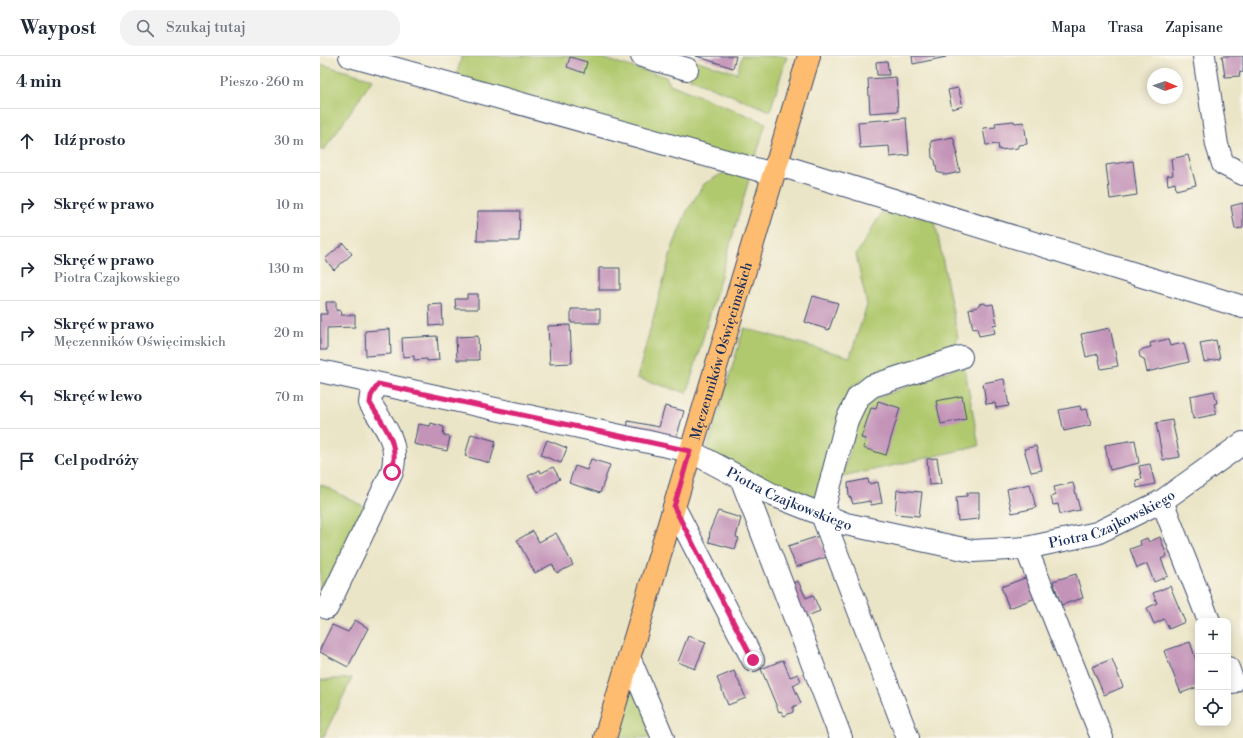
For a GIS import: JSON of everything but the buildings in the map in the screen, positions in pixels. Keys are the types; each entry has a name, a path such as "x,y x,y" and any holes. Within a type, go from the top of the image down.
{"main road":[{"name":"Męczenników Oświęcimskich","path":"605,738 809,56"}],"street":[{"path":"350,56 775,169 1243,307"},
{"path":"642,56 687,69"},
{"path":"1204,56 1217,145 1223,164 1243,174"},
{"path":"908,738 822,514 847,420 858,397 872,386 961,357"},
{"name":"Piotra Czajkowskiego","path":"320,371 690,451 773,495 846,524 973,551 1026,548 1097,533 1162,501 1243,443"},
{"path":"327,608 392,472 395,462 396,452 393,442 370,403 371,396 378,384"},
{"path":"741,478 841,738"},
{"path":"1162,501 1208,618"},
{"path":"674,507 753,660"},
{"path":"1026,548 1102,738"},
{"path":"629,657 663,738"}],"green space":[{"path":"462,56 594,56 666,77 670,84 766,123 754,162 454,83"},
{"path":"742,56 787,56 770,111 689,78 695,60 737,73"},
{"path":"320,64 373,79 324,150 320,150"},
{"path":"723,173 750,176 687,393 637,378 672,249 686,213 704,184"},
{"path":"885,207 935,221 958,338 946,359 864,385 819,508 706,453 744,328 850,357 867,305 856,255"},
{"path":"964,365 979,446 842,477 858,421 869,401"},
{"path":"320,484 367,508 320,600"},
{"path":"352,678 323,738 320,738 320,680"},
{"path":"634,682 658,738 617,738"}],"route":[{"path":"392,472 396,452 393,442 370,403 373,391 378,384 690,451 674,507 753,660"}]}
